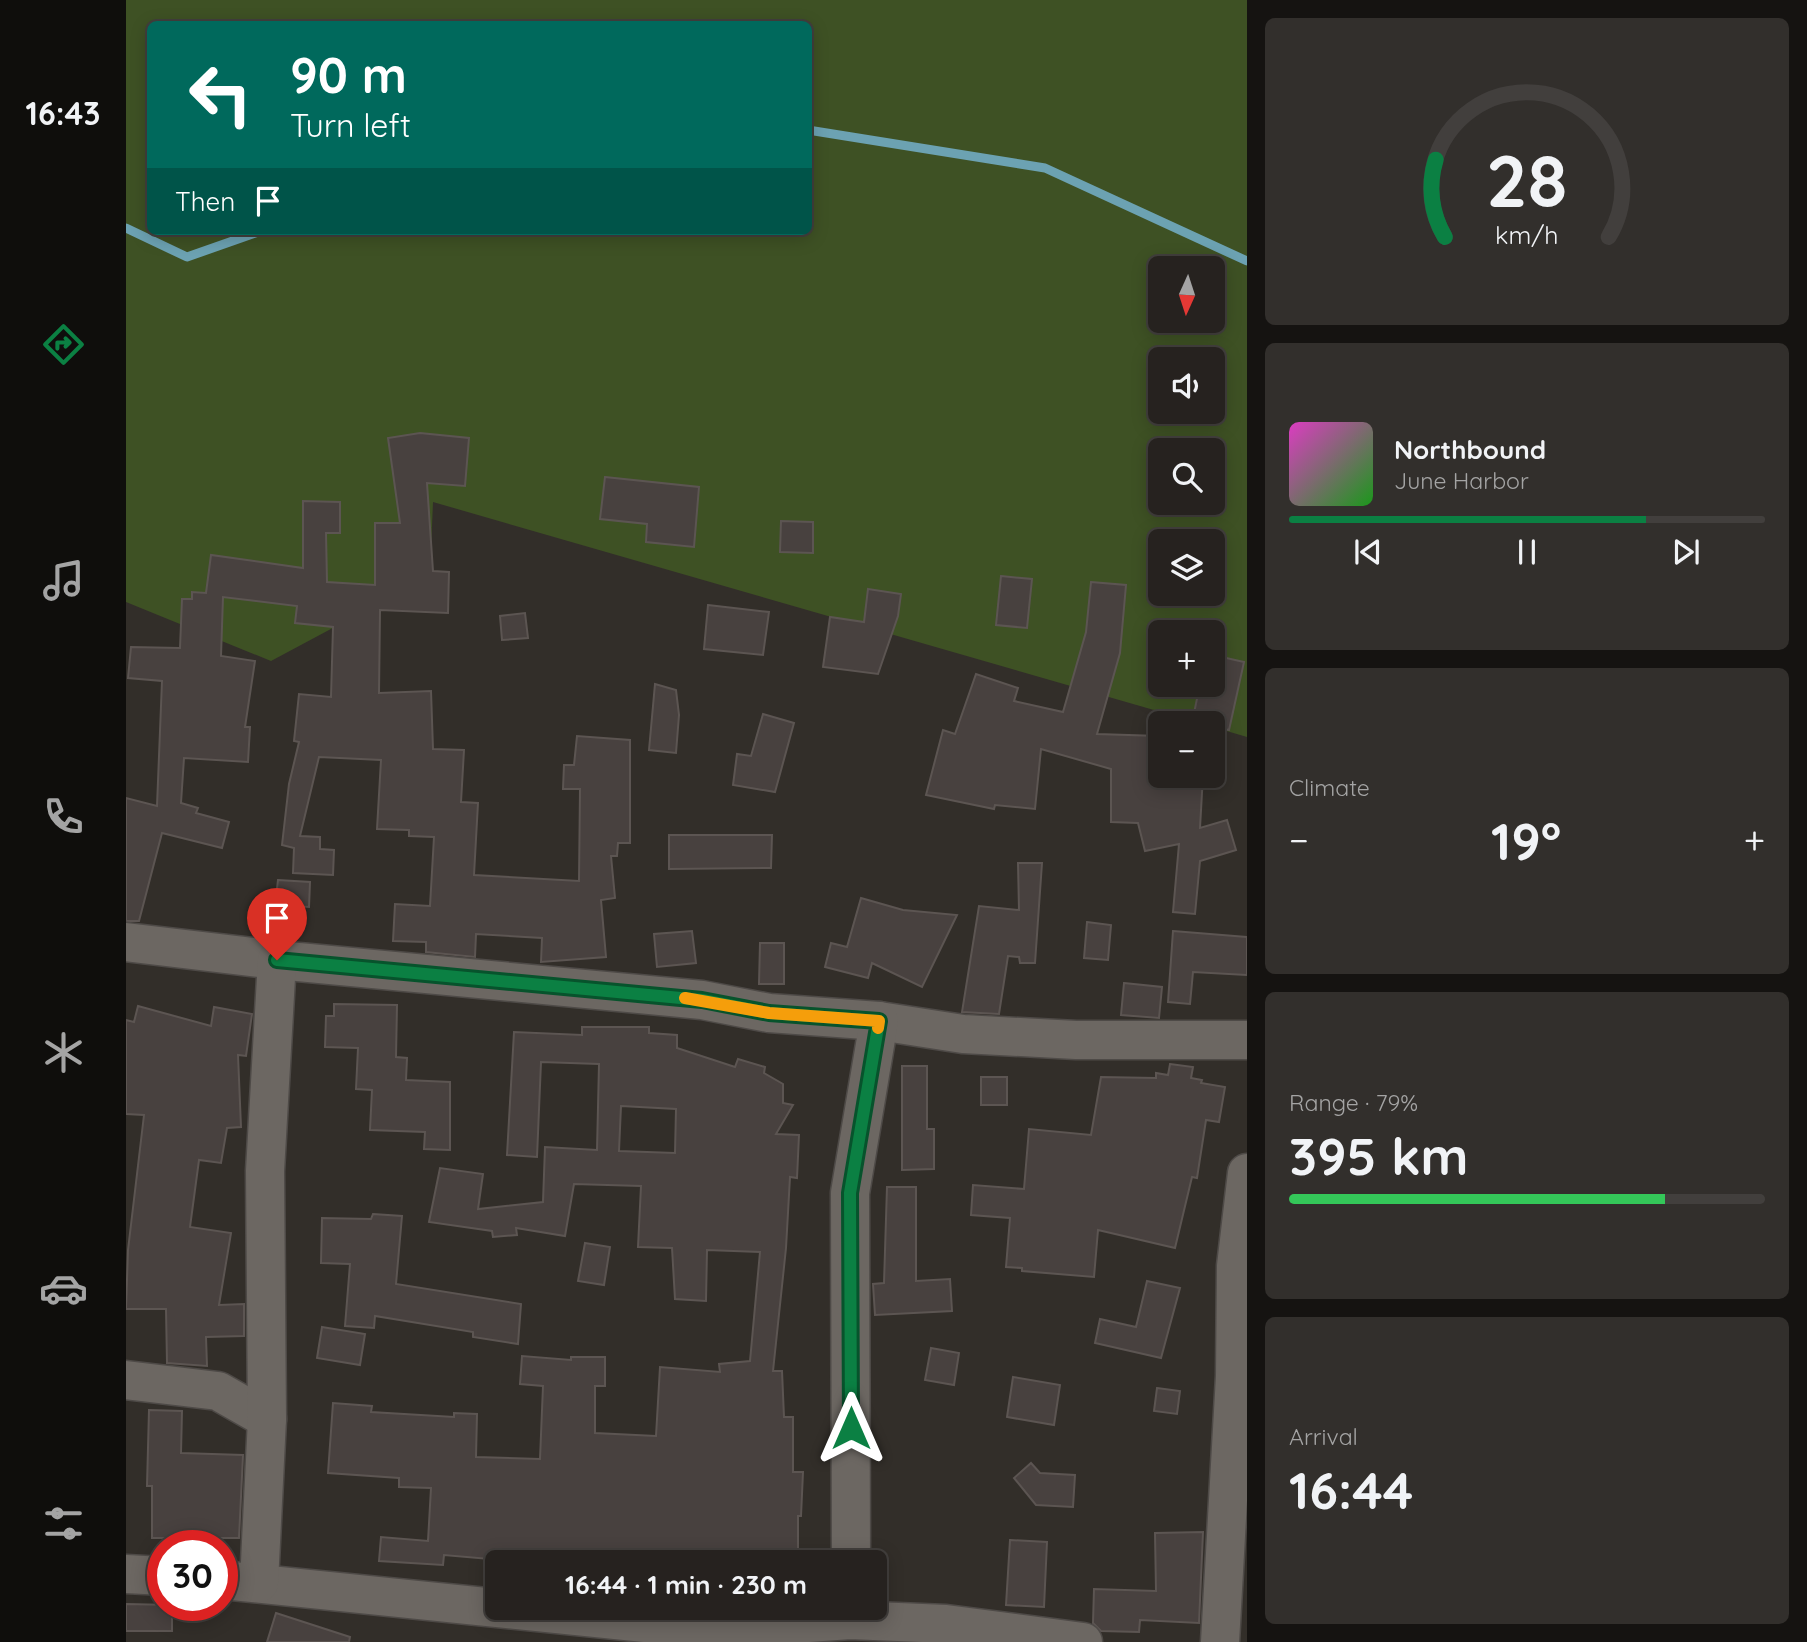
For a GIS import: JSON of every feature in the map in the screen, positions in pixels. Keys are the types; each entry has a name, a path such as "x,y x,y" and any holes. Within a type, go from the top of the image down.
{"street":[{"path":"126,942 277,960 689,998 769,1013 879,1021 975,1035 1076,1040 1247,1040"},
{"path":"277,960 265,1171 267,1419 241,1582 485,1607"},
{"path":"851,1550 850,1193 879,1021"},
{"path":"1220,1642 1235,1376 1236,1266 1247,1173"},
{"path":"126,1380 218,1391 267,1419"},
{"path":"126,1574 147,1576"},
{"path":"615,1620 713,1630 799,1620"},
{"path":"879,1620 943,1633 1083,1642"}],"green space":[{"path":"126,0 1247,0 1247,737 1225,731 1225,711 1157,711 433,502 430,576 271,661 126,602"}],"building":[{"path":"420,433 469,438 465,486 427,483 433,571 449,572 448,613 380,610 379,693 431,691 433,749 464,750 461,802 478,803 474,875 579,881 580,789 563,789 564,765 574,765 577,736 630,740 630,843 618,843 617,856 611,856 615,898 601,900 606,957 541,962 542,938 476,934 475,957 426,952 426,942 393,941 395,904 430,906 434,837 409,836 409,830 377,829 381,760 319,757 300,836 320,837 320,849 334,850 333,875 293,873 294,848 282,845 289,784 299,742 294,741 299,694 331,697 333,627 295,623 297,606 223,597 221,656 255,661 245,727 250,727 248,762 184,758 181,803 198,808 196,813 229,822 222,848 162,833 139,921 126,921 126,798 157,806 162,681 128,678 131,647 180,648 182,599 192,599 192,592 206,593 211,555 303,568 303,501 340,502 340,533 326,533 327,582 375,585 375,523 400,523 388,438"},
{"path":"605,477 699,487 694,547 646,542 647,524 600,519"},
{"path":"781,521 813,522 813,553 780,552"},
{"path":"1001,576 1032,579 1027,628 996,625"},
{"path":"1091,582 1126,585 1120,653 1097,734 1148,736 1148,788 1202,788 1200,828 1227,820 1236,850 1200,861 1195,914 1173,912 1179,844 1145,851 1138,823 1111,822 1111,769 1041,749 1035,809 995,805 994,809 926,795 943,730 955,734 976,674 1018,688 1014,701 1063,712 1086,632"},
{"path":"868,589 901,594 898,616 878,674 823,667 830,617 864,622"},
{"path":"708,605 769,612 763,655 704,649"},
{"path":"525,613 528,638 502,640 500,616"},
{"path":"1225,658 1244,662 1229,730 1225,729 1225,711 1194,711 1197,697 1225,697"},
{"path":"655,684 676,690 679,715 676,753 649,750"},
{"path":"763,714 794,723 775,792 733,785 737,754 751,756"},
{"path":"669,835 772,835 771,868 669,869"},
{"path":"1018,863 1042,863 1035,963 1020,963 1019,957 1008,956 999,1014 962,1012 979,906 1019,910"},
{"path":"278,880 310,882 309,907 275,905"},
{"path":"861,898 903,910 957,915 922,987 872,963 868,978 825,967 831,943 847,947"},
{"path":"1087,922 1111,925 1108,960 1084,958"},
{"path":"692,931 696,963 657,967 654,934"},
{"path":"1173,931 1247,937 1247,975 1193,972 1190,1004 1168,1002"},
{"path":"760,943 784,943 784,984 759,984"},
{"path":"1124,983 1162,987 1159,1018 1121,1015"},
{"path":"334,1004 397,1005 396,1057 407,1058 406,1080 450,1082 450,1150 424,1149 425,1132 370,1130 372,1090 356,1089 358,1048 325,1047 326,1016 334,1016"},
{"path":"138,1006 211,1026 214,1007 252,1014 246,1056 238,1055 241,1127 227,1128 221,1163 199,1160 190,1227 231,1233 219,1305 244,1304 244,1336 206,1337 207,1366 167,1363 166,1309 126,1309 128,1250 144,1115 126,1114 126,1020 134,1022"},
{"path":"582,1027 649,1027 649,1033 677,1035 677,1048 735,1067 738,1059 765,1067 764,1073 783,1084 783,1103 793,1105 776,1134 799,1135 797,1178 790,1177 786,1248 773,1371 782,1371 784,1417 793,1417 793,1472 803,1472 801,1516 798,1516 798,1550 485,1550 485,1559 444,1555 443,1565 379,1561 381,1537 428,1541 431,1488 399,1487 399,1478 328,1473 333,1403 372,1406 371,1412 454,1417 454,1413 477,1414 476,1457 540,1459 543,1386 520,1384 522,1356 571,1360 571,1357 605,1357 605,1386 595,1386 595,1433 656,1436 660,1367 720,1372 719,1364 750,1361 760,1252 707,1250 706,1301 675,1299 672,1248 638,1247 641,1186 574,1184 565,1236 516,1228 517,1235 493,1237 492,1231 429,1222 440,1168 483,1174 478,1209 543,1202 545,1147 597,1150 599,1064 541,1062 537,1157 507,1155 514,1032 582,1035","holes":["621,1106 676,1109 675,1153 619,1151"]},
{"path":"1170,1064 1193,1067 1191,1078 1202,1080 1201,1083 1225,1087 1219,1122 1206,1120 1197,1178 1192,1177 1175,1248 1098,1230 1094,1277 1022,1271 1022,1268 1006,1267 1010,1218 971,1215 973,1185 1024,1189 1029,1129 1091,1135 1101,1077 1156,1078 1156,1073 1168,1075"},
{"path":"902,1066 927,1066 927,1129 934,1129 934,1169 902,1170"},
{"path":"981,1077 1007,1077 1007,1105 981,1105"},
{"path":"887,1187 916,1187 916,1281 950,1279 952,1311 875,1315 873,1284 884,1283"},
{"path":"373,1214 402,1216 396,1284 521,1304 518,1344 473,1337 473,1332 375,1316 374,1328 345,1326 350,1264 321,1263 322,1218 371,1219"},
{"path":"585,1243 610,1247 604,1285 578,1281"},
{"path":"1147,1281 1180,1288 1161,1358 1095,1343 1100,1319 1136,1327"},
{"path":"322,1327 365,1334 360,1365 317,1358"},
{"path":"931,1348 959,1353 954,1385 925,1380"},
{"path":"1013,1377 1060,1385 1054,1425 1007,1417"},
{"path":"1157,1388 1180,1391 1177,1414 1154,1411"},
{"path":"149,1410 182,1411 181,1453 243,1455 239,1538 238,1530 152,1530 152,1486 147,1486"},
{"path":"1031,1463 1040,1473 1075,1475 1073,1507 1036,1505 1014,1478"},
{"path":"1203,1532 1199,1623 1140,1620 1139,1632 1101,1631 1093,1623 1094,1589 1156,1591 1155,1533"},
{"path":"1010,1540 1047,1542 1044,1607 1006,1605"},
{"path":"126,1604 147,1604 147,1621 172,1621 172,1631 126,1631"},
{"path":"276,1613 350,1637 349,1642 267,1642"}],"waterway":[{"path":"812,131 1045,168 1247,261"},
{"path":"126,228 187,257 250,235"}],"slow traffic":[{"path":"685,998 769,1013 879,1021 878,1028"}],"route":[{"path":"277,960 702,1000 769,1013 879,1021 850,1193 851,1428"}]}
